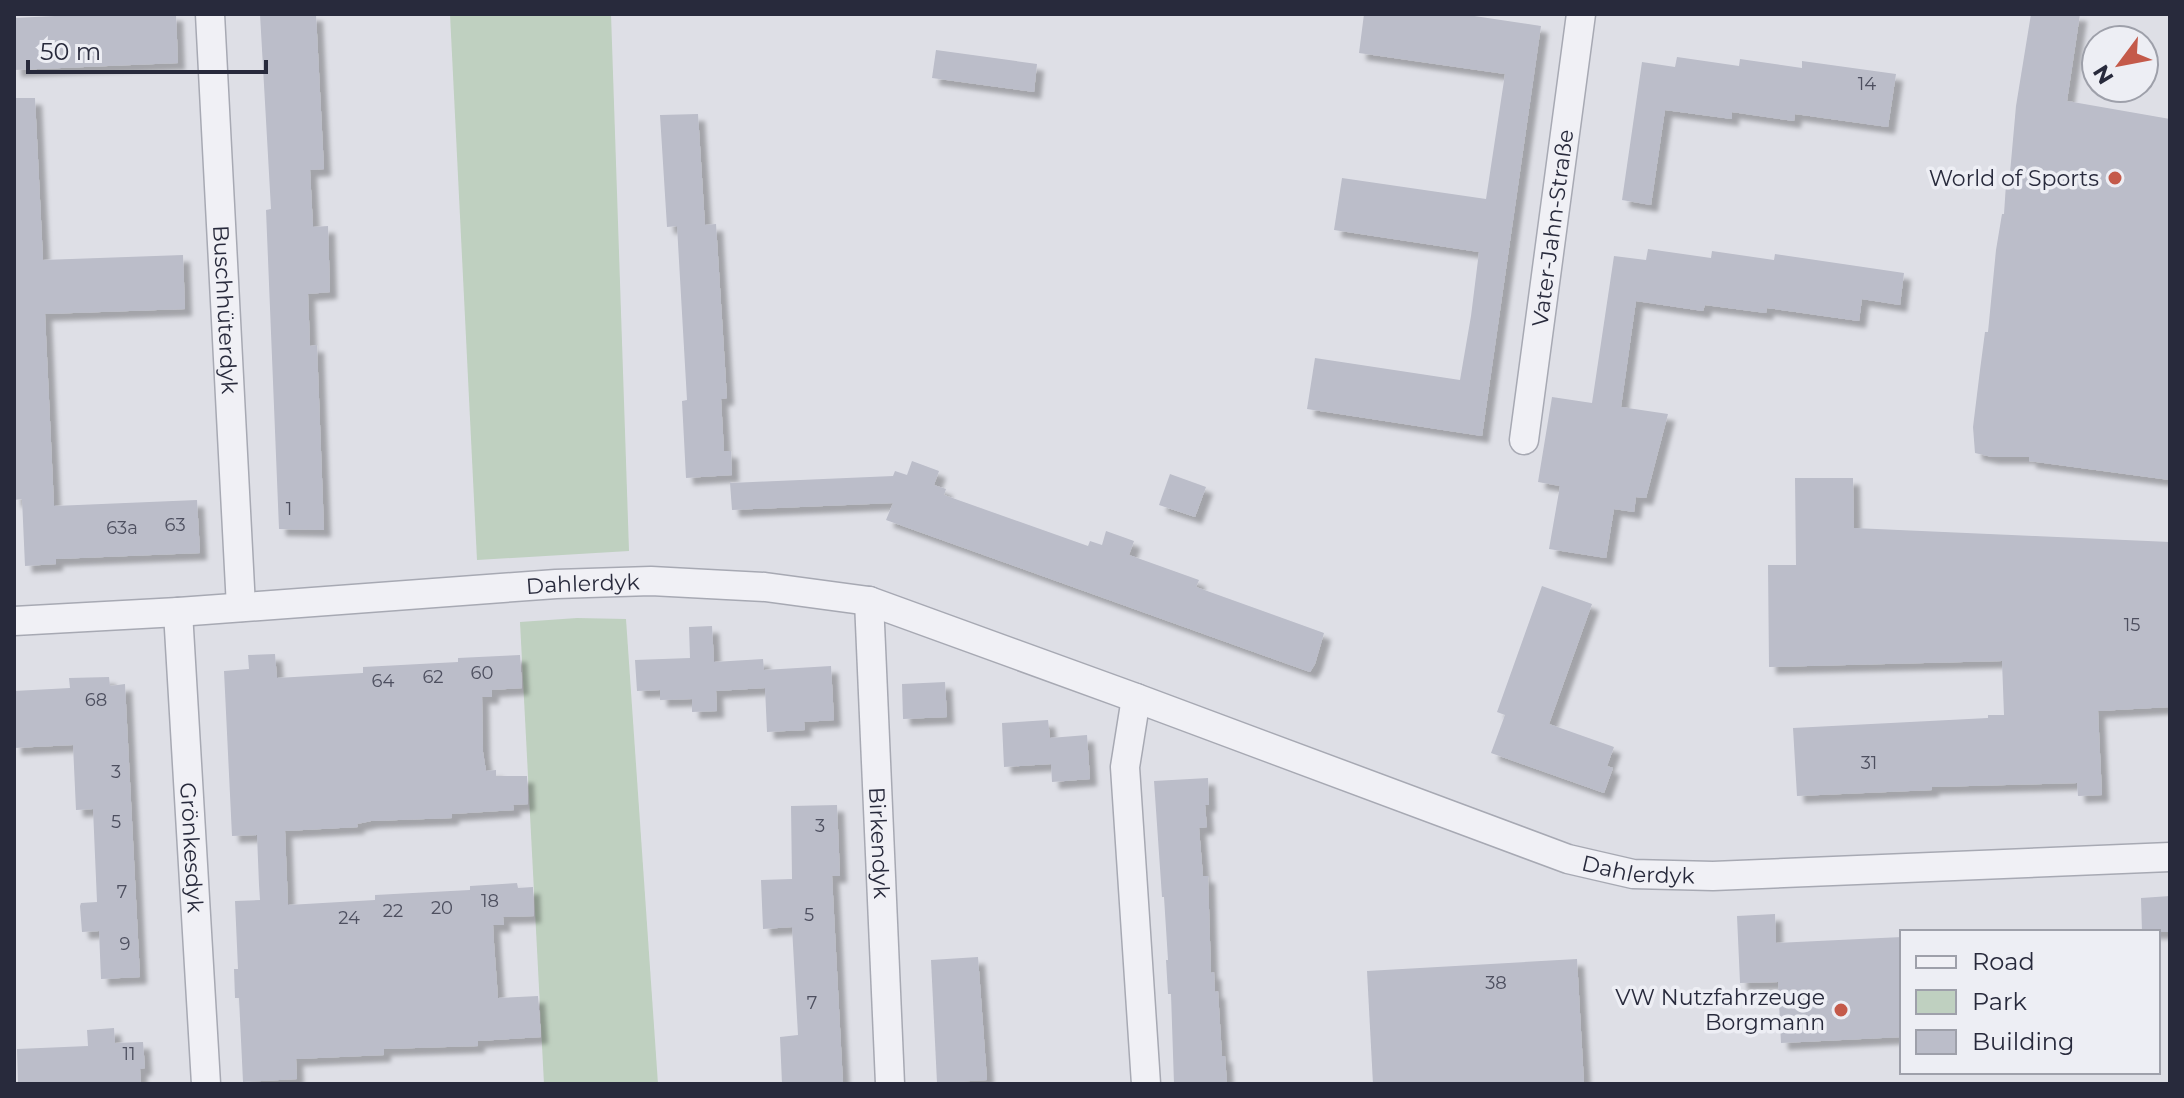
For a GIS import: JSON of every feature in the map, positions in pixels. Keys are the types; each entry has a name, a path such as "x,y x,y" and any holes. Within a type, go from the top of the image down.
{"street":[{"name":"Buschhüterdyk","path":"210,14 241,607"},
{"name":"Vater-Jahn-Straße","path":"1524,440 1581,14"},
{"name":"Dahlerdyk","path":"14,621 556,584 651,581 765,587 869,601 1568,859 1633,874 1713,876 2170,857"},
{"name":"Birkendyk","path":"869,601 890,1084"},
{"name":"Grönkesdyk","path":"178,612 206,1084"},
{"path":"1136,698 1125,767 1146,1084"}],"green space":[{"path":"450,14 611,14 629,551 477,560"},
{"path":"626,619 658,1084 544,1084 520,622"}],"building":[{"path":"176,14 178,63 14,70 14,18"},
{"path":"260,14 316,14 324,169 310,170 313,227 328,226 330,292 308,294 310,346 317,345 324,530 279,529 266,210 271,209"},
{"path":"1364,14 1461,14 1541,26 1482,436 1307,409 1315,358 1460,380 1471,316 1479,252 1334,230 1342,178 1486,199 1505,74 1359,53"},
{"path":"2031,14 2080,14 2067,101 2170,119 2170,480 2029,461 2029,457 1992,457 1975,453 1973,427 1985,332 1988,332 1996,250 2004,214 2006,184 2009,184 2016,106"},
{"path":"936,50 1037,64 1034,92 932,78"},
{"path":"1677,57 1739,66 1740,59 1802,68 1802,61 1896,74 1888,127 1795,114 1794,121 1732,112 1732,119 1665,110 1651,205 1622,200 1642,62 1675,67"},
{"path":"14,98 35,98 43,260 183,255 185,309 45,314 54,506 197,500 200,553 56,559 56,564 25,566 22,499 14,500"},
{"path":"698,114 705,225 716,224 727,398 721,399 724,451 731,451 732,475 686,478 682,401 687,400 677,226 667,227 660,115"},
{"path":"1648,249 1711,258 1712,251 1774,260 1775,254 1904,273 1900,305 1862,299 1859,321 1767,308 1766,313 1705,305 1703,311 1636,301 1621,407 1668,414 1646,498 1636,497 1634,512 1614,509 1606,558 1549,549 1560,486 1538,482 1552,397 1592,403 1614,256 1646,260"},
{"path":"912,461 939,471 934,485 946,489 944,495 1088,546 1090,541 1102,545 1106,531 1134,541 1129,555 1199,580 1196,587 1324,633 1315,664 1310,672 886,520 893,503 732,510 730,483 893,476 895,471 907,475"},
{"path":"1170,474 1206,487 1195,517 1159,505"},
{"path":"1795,478 1853,478 1854,528 2170,542 2170,707 2098,711 2102,795 2078,796 2077,783 1932,787 1932,790 1797,796 1793,728 2004,715 2002,661 1769,667 1768,565 1796,565"},
{"path":"1542,586 1592,604 1549,724 1614,747 1607,766 1613,768 1604,793 1491,753 1505,715 1497,712"},
{"path":"712,626 714,662 763,659 764,670 831,666 834,720 804,722 805,730 767,732 765,688 716,691 717,711 692,712 692,699 660,700 660,690 637,691 635,660 690,658 689,627"},
{"path":"275,654 277,678 363,673 363,667 520,655 522,688 492,690 492,697 482,697 483,752 486,771 496,770 496,776 527,776 528,804 513,805 514,810 452,814 452,818 371,821 357,824 358,827 285,831 288,905 375,900 375,895 470,890 470,886 517,883 518,888 533,887 534,916 503,917 504,925 493,925 498,998 538,996 541,1037 478,1041 478,1046 384,1049 384,1055 296,1059 297,1079 243,1082 239,998 235,998 234,969 238,969 235,901 260,900 257,835 232,836 224,671 249,669 248,655"},
{"path":"109,677 110,686 125,684 140,977 101,979 99,931 82,932 80,906 81,903 97,902 93,809 76,810 73,745 14,748 14,691 70,688 69,678"},
{"path":"945,682 947,717 903,719 902,684"},
{"path":"1048,720 1050,738 1087,735 1090,779 1052,782 1051,764 1004,767 1002,723"},
{"path":"1208,778 1209,805 1205,805 1207,827 1199,828 1203,876 1208,876 1211,973 1214,972 1215,992 1218,991 1227,1084 1174,1084 1171,994 1168,994 1154,781"},
{"path":"837,805 840,876 832,876 843,1084 782,1084 780,1037 798,1035 792,927 763,929 761,880 792,879 791,806"},
{"path":"2170,896 2170,932 2142,930 2141,898"},
{"name":"VW Nutzfahrzeuge Borgmann","path":"1775,914 1776,943 1900,937 1900,1037 1781,1043 1778,982 1740,983 1737,916"},
{"path":"978,957 987,1080 937,1083 931,960"},
{"path":"1577,959 1584,1084 1373,1084 1367,971"},
{"path":"114,1028 115,1043 143,1042 145,1068 140,1069 141,1084 18,1084 17,1049 88,1046 87,1030"}],"place":[{"name":"World of Sports","path":"2115,178"},
{"name":"VW Nutzfahrzeuge Borgmann","path":"1841,1010"}]}
